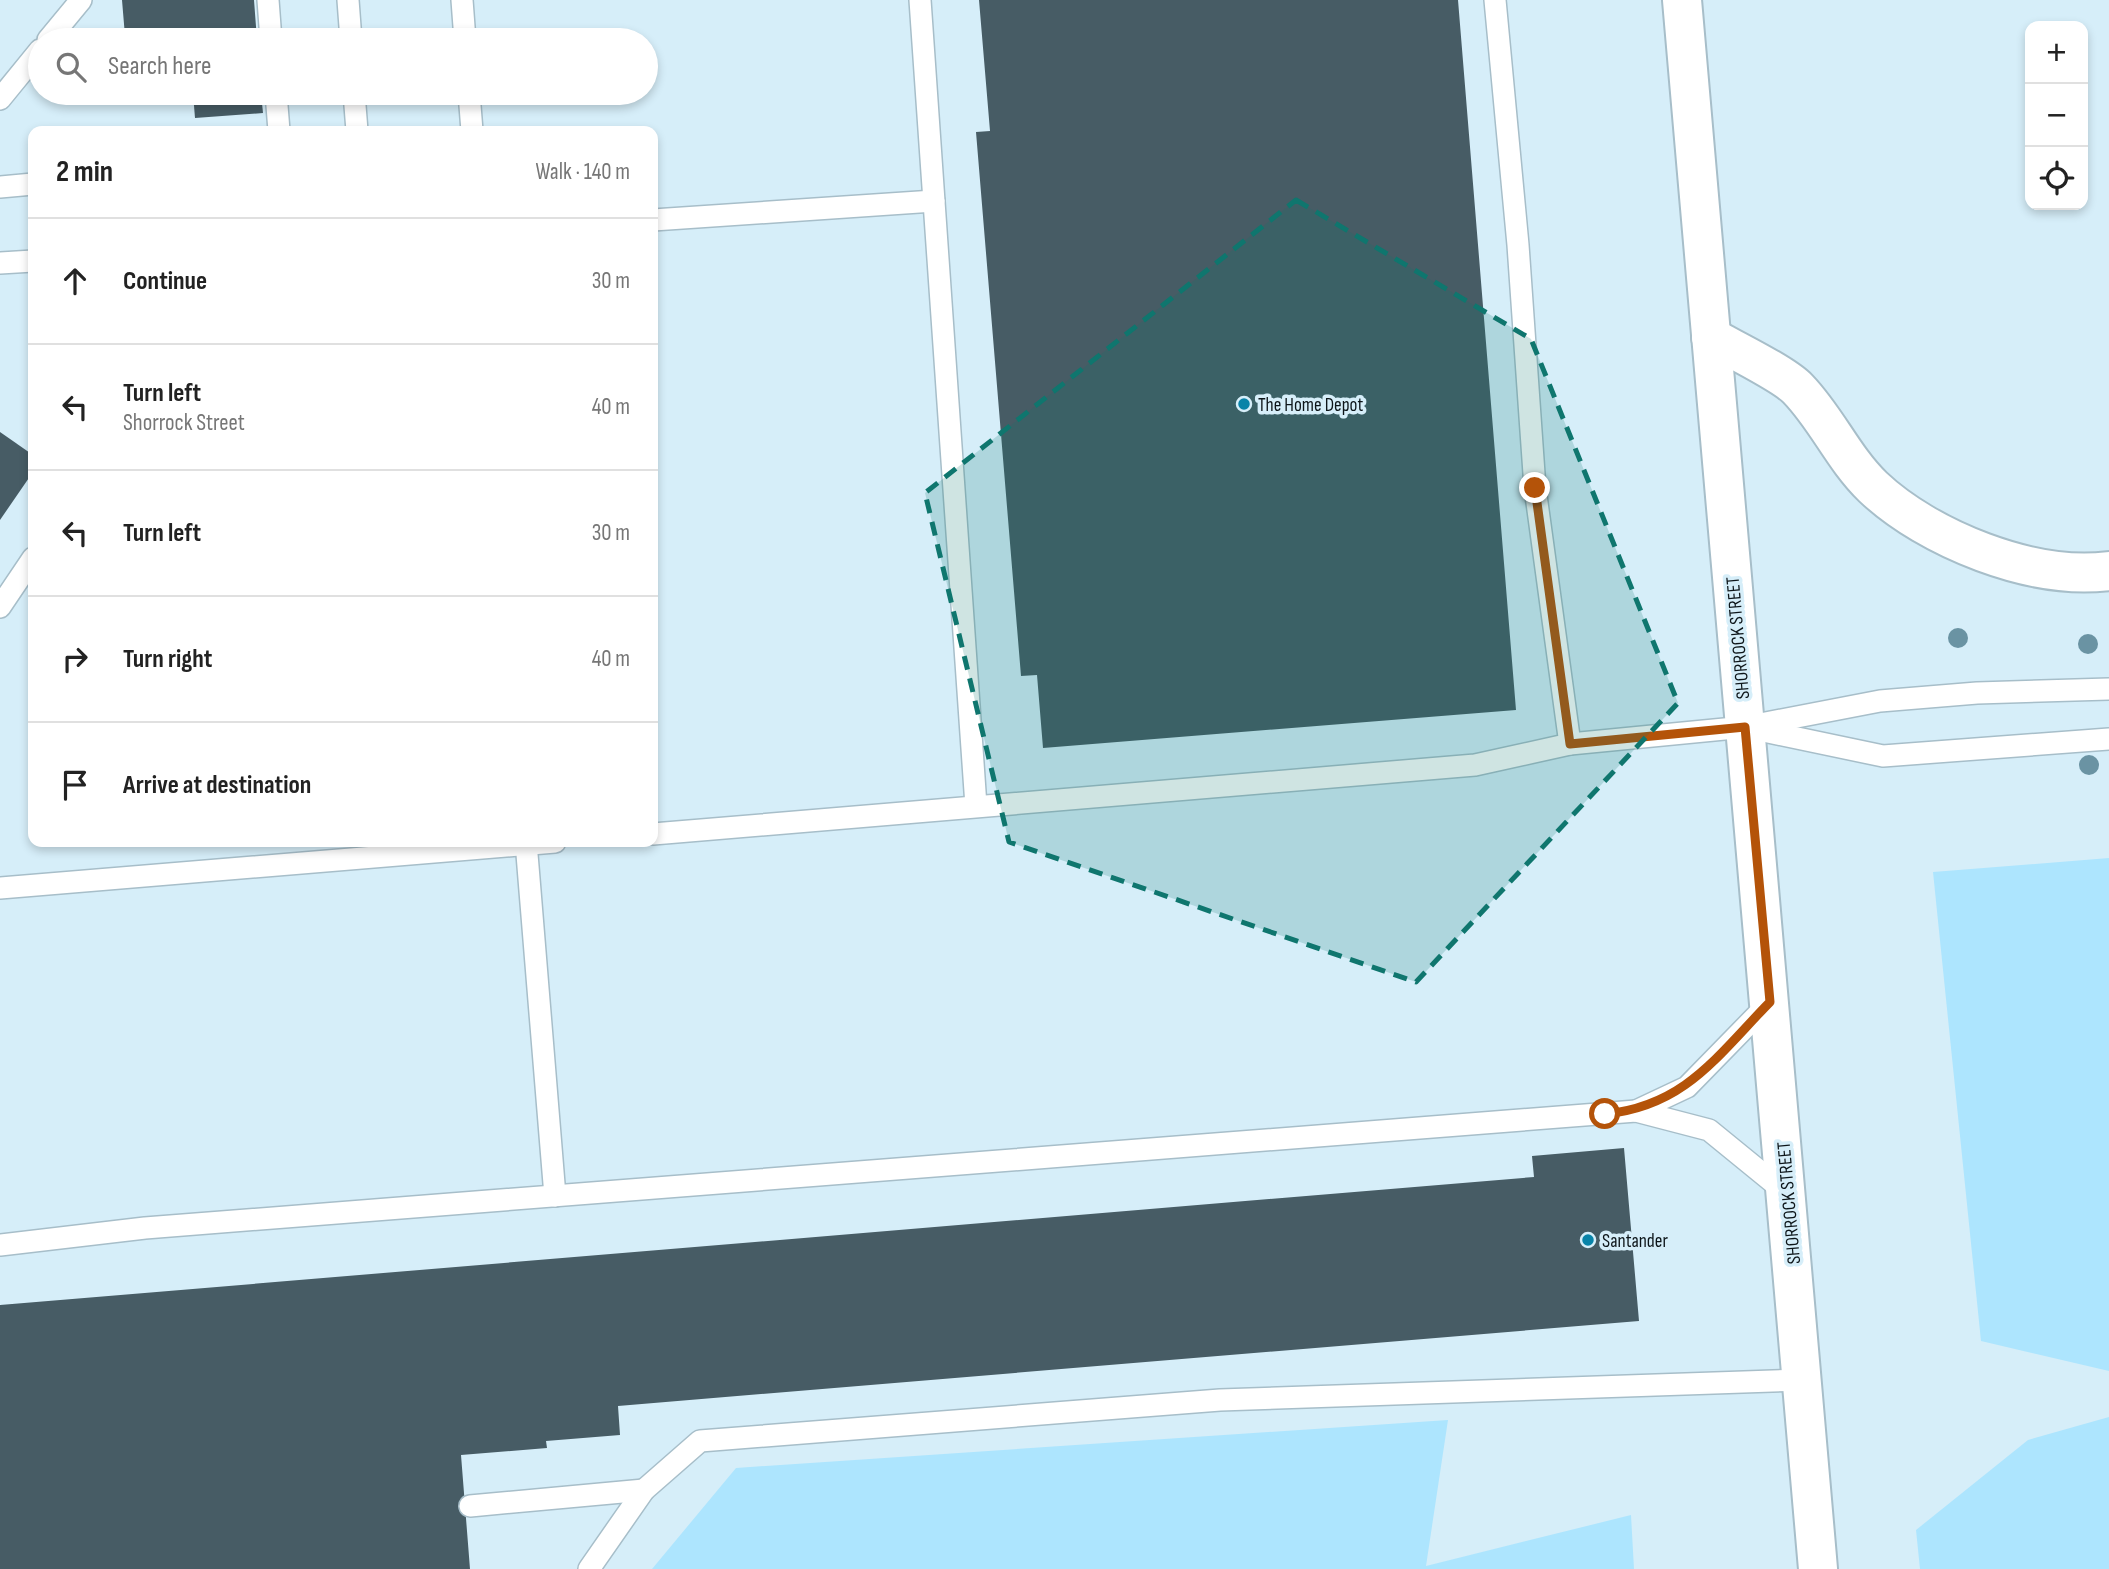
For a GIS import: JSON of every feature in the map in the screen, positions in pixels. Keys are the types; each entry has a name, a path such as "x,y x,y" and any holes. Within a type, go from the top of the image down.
{"main road":[{"name":"SHORROCK STREET","path":"1682,0 1818,1569"},
{"path":"1711,337 1797,388 1850,461 1874,487 1951,540 2002,558 2056,569 2109,571"}],"lane":[{"path":"58,28 81,0"},
{"path":"268,0 270,28"},
{"path":"348,0 350,28"},
{"path":"462,0 464,28"},
{"path":"919,0 976,806"},
{"path":"1495,0 1518,246 1535,488 1570,744"},
{"path":"0,99 28,65"},
{"path":"277,105 279,126"},
{"path":"355,105 357,126"},
{"path":"470,105 472,126"},
{"path":"0,187 28,184"},
{"path":"658,220 934,201"},
{"path":"0,263 28,261"},
{"path":"0,607 28,565"},
{"path":"658,834 1475,765 1570,744 1745,727 1880,701 1977,693 2109,689"},
{"path":"1745,727 1883,756 2109,739"},
{"path":"0,888 479,847"},
{"path":"526,847 555,1196"},
{"path":"1636,1111 1687,1087 1770,1002"},
{"path":"0,1245 145,1228 1636,1111 1709,1130 1787,1193"},
{"path":"589,1569 644,1490 701,1441 1220,1400 1803,1380"},
{"path":"470,1506 644,1490"}],"highlighted area":[{"path":"1296,200 1531,339 1678,703 1416,982 1009,842 925,493"}],"shaded area":[{"path":"2109,858 2109,1371 1981,1341 1933,872"},
{"path":"2109,1417 2109,1569 1920,1569 1916,1530 2028,1440"},
{"path":"1448,1420 1426,1566 1631,1515 1634,1569 652,1569 736,1468"}],"building":[{"path":"122,0 254,0 256,28 124,28"},
{"name":"The Home Depot","path":"979,0 1458,0 1516,710 1043,748 1037,675 1021,676 976,132 990,131"},
{"path":"194,105 262,105 263,113 195,118"},
{"path":"0,432 28,452 28,479 0,520"},
{"path":"1624,1148 1639,1321 618,1406 620,1435 546,1441 547,1448 461,1455 470,1569 0,1569 0,1305 1534,1177 1532,1156"}],"place":[{"name":"The Home Depot","path":"1244,404"},
{"name":"Santander","path":"1588,1240"}],"route":[{"path":"1535,488 1570,744 1745,727 1770,1002 1687,1087 1636,1111 1605,1114"}]}
